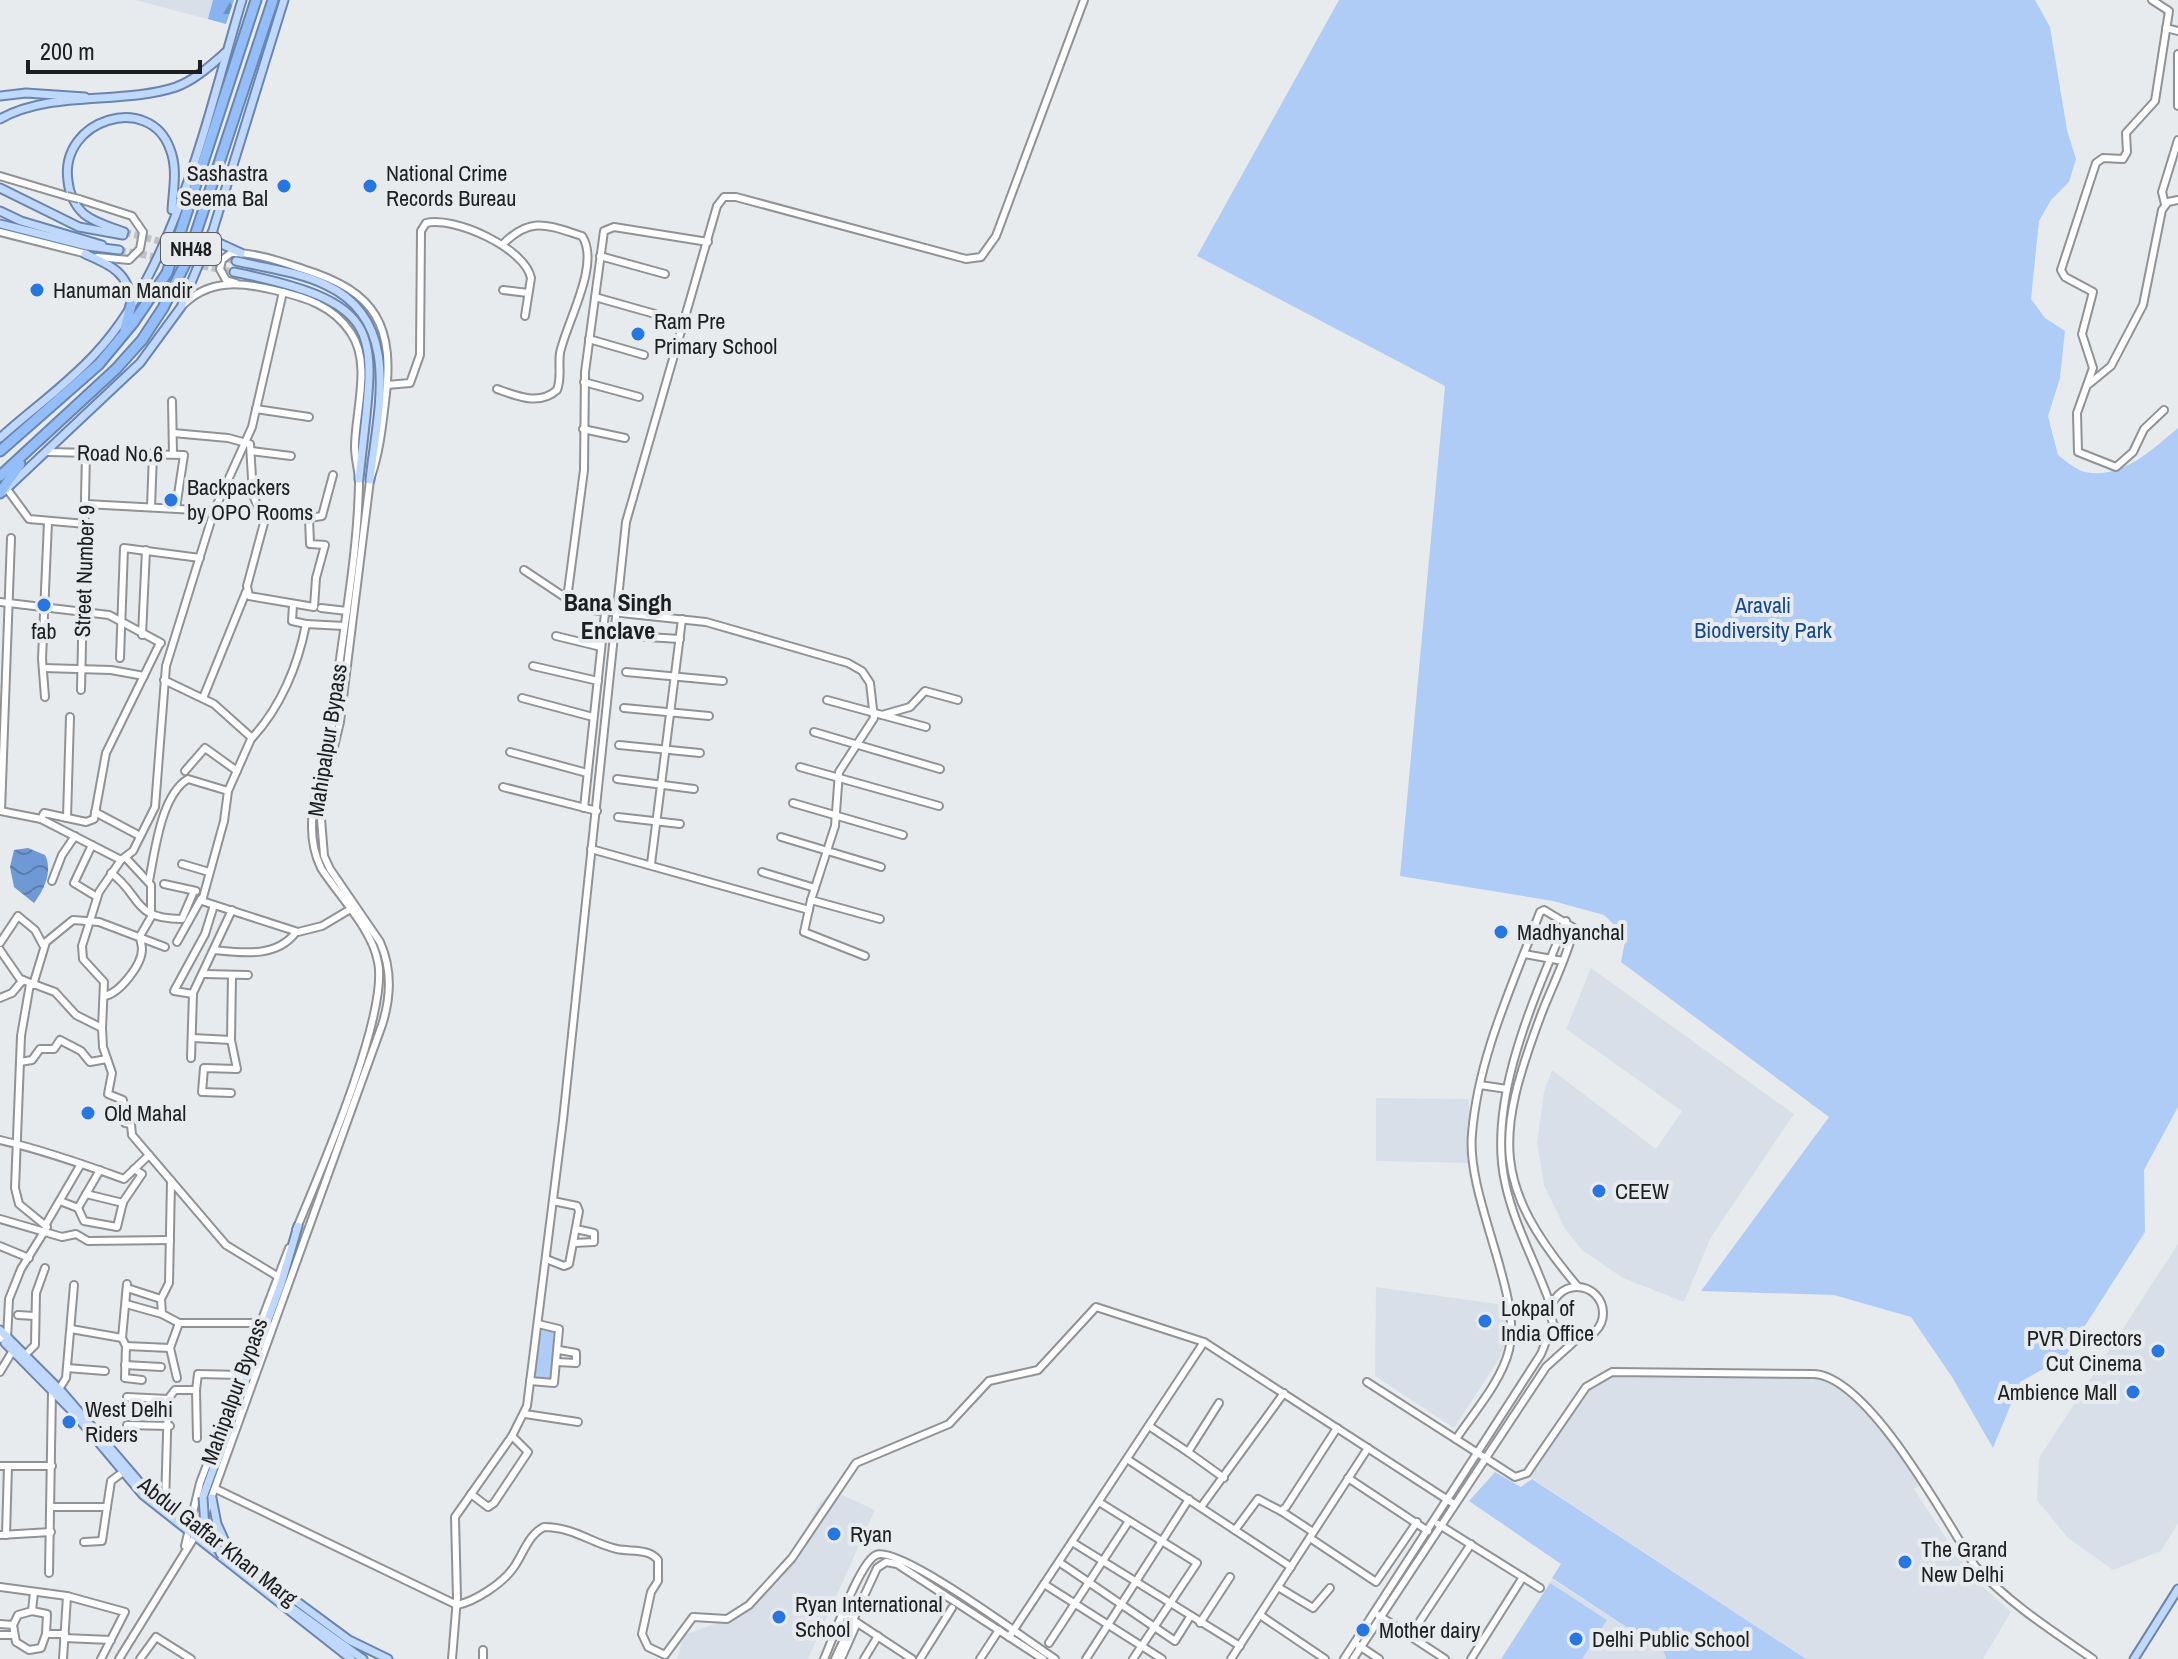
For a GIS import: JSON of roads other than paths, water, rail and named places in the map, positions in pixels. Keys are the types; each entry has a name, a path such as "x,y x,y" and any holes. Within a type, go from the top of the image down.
{"highway":[{"name":"NH48","path":"0,451 99,364 123,337 169,268 256,0"},
{"name":"NH48","path":"2,474 116,369 163,308 187,260 273,0"},
{"path":"123,337 131,305"},
{"path":"2,493 27,451"}],"main road":[{"path":"0,438 96,353 131,305 153,265 171,221 210,112 242,0"},
{"path":"2,493 140,363 181,307 213,230 284,0"},
{"path":"0,119 27,108 128,95 185,83 227,51"},
{"path":"0,96 26,93 128,95"},
{"path":"0,188 79,227 123,234 82,212 68,181 68,161 77,142 94,125 111,120 142,121 158,131 169,145 175,169 171,221"},
{"path":"0,211 21,221 115,250 0,224"},
{"path":"213,230 217,242 238,257 324,284 348,298 367,317 379,346 380,365 370,480"},
{"path":"85,254 123,276 130,289 131,305"},
{"path":"234,272 279,280 321,294 343,307 365,334 370,367 359,479"},
{"path":"298,1226 281,1284 203,1497 205,1528 226,1554 363,1659"},
{"name":"Abdul Gaffar Khan Marg","path":"0,1330 2,1339 12,1352 56,1390 143,1495 349,1640 388,1659"},
{"name":"Abdul Gaffar Khan Marg","path":"2,1339 24,1356 141,1486 351,1659"},
{"path":"212,1498 226,1554"},
{"path":"2134,1659 2178,1589"}],"street":[{"path":"452,1659 457,1605 454,1520 525,1414 553,1201 628,511 718,203 729,196 966,259 981,257 996,236 1084,0"},
{"path":"2152,0 2169,8 2155,101 2126,133 2127,152 2123,159 2103,158 2096,163 2061,266 2065,277 2093,292 2082,334 2093,364 2089,384 2077,413 2078,452 2116,467 2124,462 2144,429 2164,410"},
{"path":"2166,28 2178,31"},
{"path":"2178,54 2175,95 2178,106"},
{"path":"2089,384 2111,366 2143,305 2165,204 2162,192 2178,140"},
{"path":"0,176 132,216 143,232 140,249 129,260 117,262 0,232"},
{"path":"2165,204 2178,200"},
{"path":"387,385 410,383 419,363 423,226 430,222 445,223 503,244 528,268 531,281 525,316"},
{"path":"497,389 530,399 547,397 557,390 562,369 560,354 574,314 586,256 582,236 535,225 521,227 503,244"},
{"path":"567,599 584,470 584,382 604,231 609,227 708,242"},
{"path":"236,283 223,277 220,266 228,254 238,257"},
{"path":"600,256 665,274"},
{"name":"Mahipalpur Bypass","path":"194,1530 216,1489 388,1001 386,956 330,869 321,834 323,792 340,722 370,480 379,453 387,385 387,340 367,302 319,274 238,257"},
{"name":"Mahipalpur Bypass","path":"181,307 193,295 212,287 236,283 283,292 326,307 338,316 355,340 360,370 355,448 359,479 347,611 331,730 314,800 312,832 318,860 378,958 379,1002 200,1483 194,1530"},
{"path":"503,290 528,293"},
{"path":"277,1276 226,1245 132,1135 131,1124 125,1123 123,1100 108,1094 112,1073 102,1028 103,979 82,957 97,897 140,836 155,807 164,680 172,647 214,511 246,441 283,292"},
{"path":"595,297 655,314"},
{"path":"589,339 644,355"},
{"path":"584,382 639,397"},
{"path":"172,401 173,454"},
{"path":"256,409 309,417"},
{"path":"583,429 625,438"},
{"path":"173,433 246,441"},
{"path":"203,698 246,592 264,523 253,495 251,451 246,441"},
{"path":"251,451 291,456"},
{"name":"Road No.6","path":"48,452 185,456 176,508"},
{"name":"Street Number 9","path":"81,690 86,452"},
{"path":"151,507 153,453"},
{"path":"258,507 277,515 322,516 333,475"},
{"path":"2,493 29,519 86,524"},
{"path":"86,504 214,511"},
{"path":"246,592 293,605 314,607 316,578 325,544 311,545 309,518"},
{"path":"45,697 44,608 48,522"},
{"path":"11,538 3,602 1,811 41,819 124,859 149,881"},
{"path":"120,658 124,548 200,558"},
{"path":"142,635 146,550"},
{"path":"524,570 567,599 605,613 682,619 725,627 855,666 866,676 872,690 876,716 843,763 838,777 837,815 830,851 811,900 806,934 865,956"},
{"path":"3,602 109,615 142,635 172,647"},
{"path":"293,605 292,621 344,626"},
{"path":"321,608 347,611"},
{"path":"584,808 605,613"},
{"path":"651,864 682,619"},
{"path":"177,942 202,896 224,821 228,791 251,739 274,713 294,667 306,624"},
{"path":"556,636 601,647"},
{"path":"631,636 680,639"},
{"path":"41,819 44,813 89,822 95,812 106,753 160,643"},
{"path":"533,666 598,681"},
{"path":"43,668 82,668 144,676"},
{"path":"626,672 723,681"},
{"path":"164,680 203,698 251,739"},
{"path":"876,716 910,707 925,691 958,700"},
{"path":"522,698 593,717"},
{"path":"827,700 876,716 926,727"},
{"path":"624,708 709,716"},
{"path":"67,818 70,717"},
{"path":"814,732 940,769"},
{"path":"619,745 700,753"},
{"path":"185,771 205,748 237,771"},
{"path":"510,752 587,773"},
{"path":"800,767 939,806"},
{"path":"104,996 117,991 142,949 140,936 152,914 153,895 149,881 169,798 186,779 228,791"},
{"path":"617,779 694,789"},
{"path":"503,787 597,811"},
{"path":"157,793 169,798"},
{"path":"793,803 903,835"},
{"path":"155,807 164,810"},
{"path":"95,812 140,836"},
{"path":"618,817 680,824"},
{"path":"52,881 62,855 75,836"},
{"path":"781,837 881,867"},
{"path":"92,845 74,883 97,897"},
{"path":"591,849 809,910"},
{"path":"182,864 209,872"},
{"path":"762,872 815,888"},
{"path":"111,873 128,885 135,904 152,914 182,919 194,891"},
{"path":"164,884 194,891 214,905 296,932"},
{"path":"811,900 880,919"},
{"path":"193,994 174,991 205,934 214,905"},
{"path":"191,1058 193,994 232,910"},
{"path":"214,950 256,953 284,943 296,932 322,926 349,910"},
{"path":"1456,1439 1502,1369 1511,1333 1472,1156 1471,1135 1485,1059 1541,910 1574,928 1520,1078 1510,1123 1509,1159 1517,1194 1550,1256 1578,1287 1597,1298 1603,1314 1594,1332 1577,1339 1546,1367 1480,1455"},
{"path":"0,943 18,916 35,930 43,945"},
{"path":"46,1224 17,1201 15,1188 25,998 43,945 73,920 92,920 165,947"},
{"path":"1377,1615 1480,1455 1541,1354 1553,1324 1552,1309 1505,1186 1499,1145 1507,1089 1566,921"},
{"path":"0,950 12,971 29,983 55,992 76,1015 102,1028"},
{"path":"1524,954 1563,961"},
{"path":"204,974 248,975"},
{"path":"231,1093 202,1092 204,1068 237,1069 231,1040 232,975"},
{"path":"0,998 29,983"},
{"path":"193,1038 231,1040"},
{"path":"20,1062 32,1060 40,1049 54,1049 60,1040 81,1051 90,1062 107,1059"},
{"path":"1480,1085 1507,1089"},
{"path":"0,1140 19,1148 69,1157 124,1179 149,1155"},
{"path":"2,1339 7,1307 29,1258 81,1164"},
{"path":"60,1201 78,1208 84,1221 117,1227 123,1203 142,1174 134,1169"},
{"path":"78,1208 100,1170"},
{"path":"162,1314 161,1299 169,1283 171,1181"},
{"path":"86,1194 123,1203"},
{"path":"546,1259 564,1266 569,1264 579,1208 553,1201"},
{"path":"0,1219 62,1237 76,1234 88,1241 170,1240"},
{"path":"574,1243 594,1242 594,1233 576,1229"},
{"path":"0,1246 29,1258"},
{"path":"24,1356 35,1345 36,1290 45,1268"},
{"path":"49,1573 56,1390 67,1368 74,1285"},
{"path":"142,1380 125,1379 126,1346 122,1338 127,1286 161,1299"},
{"path":"1552,1309 1560,1293 1578,1287"},
{"path":"126,1304 162,1314 179,1323 260,1323"},
{"path":"216,1489 457,1605 474,1598 509,1572 539,1530 554,1528 595,1539 613,1548 656,1556 658,1581 651,1592 642,1634 648,1647 665,1655 693,1617 727,1619 749,1605 792,1558 856,1463 949,1424 989,1381 1038,1370 1096,1307 1204,1342 1450,1502"},
{"path":"18,1315 35,1316"},
{"path":"177,1378 170,1348 179,1323"},
{"path":"530,1381 553,1384 559,1350 559,1329 538,1324"},
{"path":"1553,1324 1562,1334 1577,1339"},
{"path":"71,1329 122,1338"},
{"path":"1011,1634 1204,1342"},
{"path":"126,1346 170,1348"},
{"path":"557,1362 576,1363 576,1353 559,1350"},
{"path":"0,1372 12,1352"},
{"path":"125,1365 161,1367"},
{"path":"67,1368 105,1371"},
{"path":"1367,1382 1510,1476 1527,1473 1586,1387 1612,1372 1824,1374 1845,1385 1902,1450 1975,1566 1990,1582 2024,1612 2093,1659"},
{"path":"197,1438 198,1374 240,1375"},
{"path":"165,1505 170,1426 168,1399 175,1390 196,1390"},
{"path":"1201,1507 1284,1393"},
{"path":"127,1397 168,1399"},
{"path":"1188,1452 1219,1403"},
{"path":"525,1414 578,1422"},
{"path":"127,1425 170,1426"},
{"path":"1149,1426 1224,1478"},
{"path":"1281,1511 1337,1428"},
{"path":"471,1494 488,1507 502,1492 528,1452 512,1436"},
{"path":"1231,1659 1368,1448"},
{"path":"1127,1459 1291,1567"},
{"path":"51,1532 3,1535 4,1466 52,1466"},
{"path":"84,1542 102,1541 111,1481 123,1472"},
{"path":"1348,1478 1428,1531"},
{"path":"1086,1659 1189,1499"},
{"path":"1235,1530 1258,1499 1281,1511 1376,1582 1417,1522"},
{"path":"1099,1502 1197,1563 1133,1659"},
{"path":"52,1507 107,1507"},
{"path":"1049,1643 1129,1521"},
{"path":"1344,1659 1355,1650 1428,1531 1437,1523"},
{"path":"1437,1523 1540,1588"},
{"path":"119,1659 194,1530"},
{"path":"1072,1542 1169,1605 1240,1646"},
{"path":"1410,1636 1471,1544"},
{"path":"885,1553 886,1562"},
{"path":"824,1659 868,1564 875,1555 885,1553 895,1555 943,1583 1040,1658"},
{"path":"838,1659 877,1568 886,1562 897,1564 999,1630 1055,1659"},
{"path":"1059,1562 1175,1641 1190,1617"},
{"path":"1200,1623 1230,1577"},
{"path":"1471,1659 1523,1577"},
{"path":"1044,1584 1162,1659"},
{"path":"0,1587 67,1596 126,1613 101,1659"},
{"path":"1278,1587 1313,1608 1330,1588"},
{"path":"32,1611 34,1592"},
{"path":"63,1659 67,1596"},
{"path":"920,1659 952,1608"},
{"path":"32,1611 47,1614 46,1634 41,1648 29,1650 20,1647 13,1635 13,1625 18,1615 32,1611"},
{"path":"844,1614 912,1659"},
{"path":"1260,1615 1325,1659"},
{"path":"1377,1615 1445,1659"},
{"path":"0,1624 13,1625"},
{"path":"980,1659 999,1630"},
{"path":"46,1634 111,1640"},
{"path":"0,1635 13,1635"},
{"path":"864,1659 878,1636"},
{"path":"125,1650 139,1659 156,1637 191,1659"},
{"path":"28,1659 29,1650"},
{"path":"483,1650 483,1659"},
{"path":"1355,1650 1367,1659"},
{"path":"1355,1650 1379,1659"}],"water":[{"path":"28,848 45,855 48,867 44,886 34,903 14,887 10,867 14,850"}],"tunnel":[{"path":"124,232 236,261"},
{"path":"119,250 234,272"}],"place":[{"name":"Sashastra Seema Bal","path":"284,186"},
{"name":"National Crime Records Bureau","path":"370,186"},
{"name":"Hanuman Mandir","path":"37,290"},
{"name":"Ram Pre Primary School","path":"638,334"},
{"name":"Backpackers by OPO Rooms","path":"171,500"},
{"name":"fab","path":"44,605"},
{"name":"Madhyanchal","path":"1501,932"},
{"name":"Old Mahal","path":"88,1113"},
{"name":"CEEW","path":"1599,1191"},
{"name":"Lokpal of India Office","path":"1485,1321"},
{"name":"PVR Directors Cut Cinema","path":"2158,1351"},
{"name":"Ambience Mall","path":"2133,1392"},
{"name":"West Delhi Riders","path":"69,1422"},
{"name":"Ryan","path":"834,1534"},
{"name":"The Grand New Delhi","path":"1905,1562"},
{"name":"Ryan International School","path":"779,1617"},
{"name":"Mother dairy","path":"1363,1630"},
{"name":"Delhi Public School","path":"1576,1639"}],"district":[{"name":"Bana Singh Enclave","path":"618,617"}],"park label":[{"name":"Aravali Biodiversity Park","path":"1763,618"}]}
